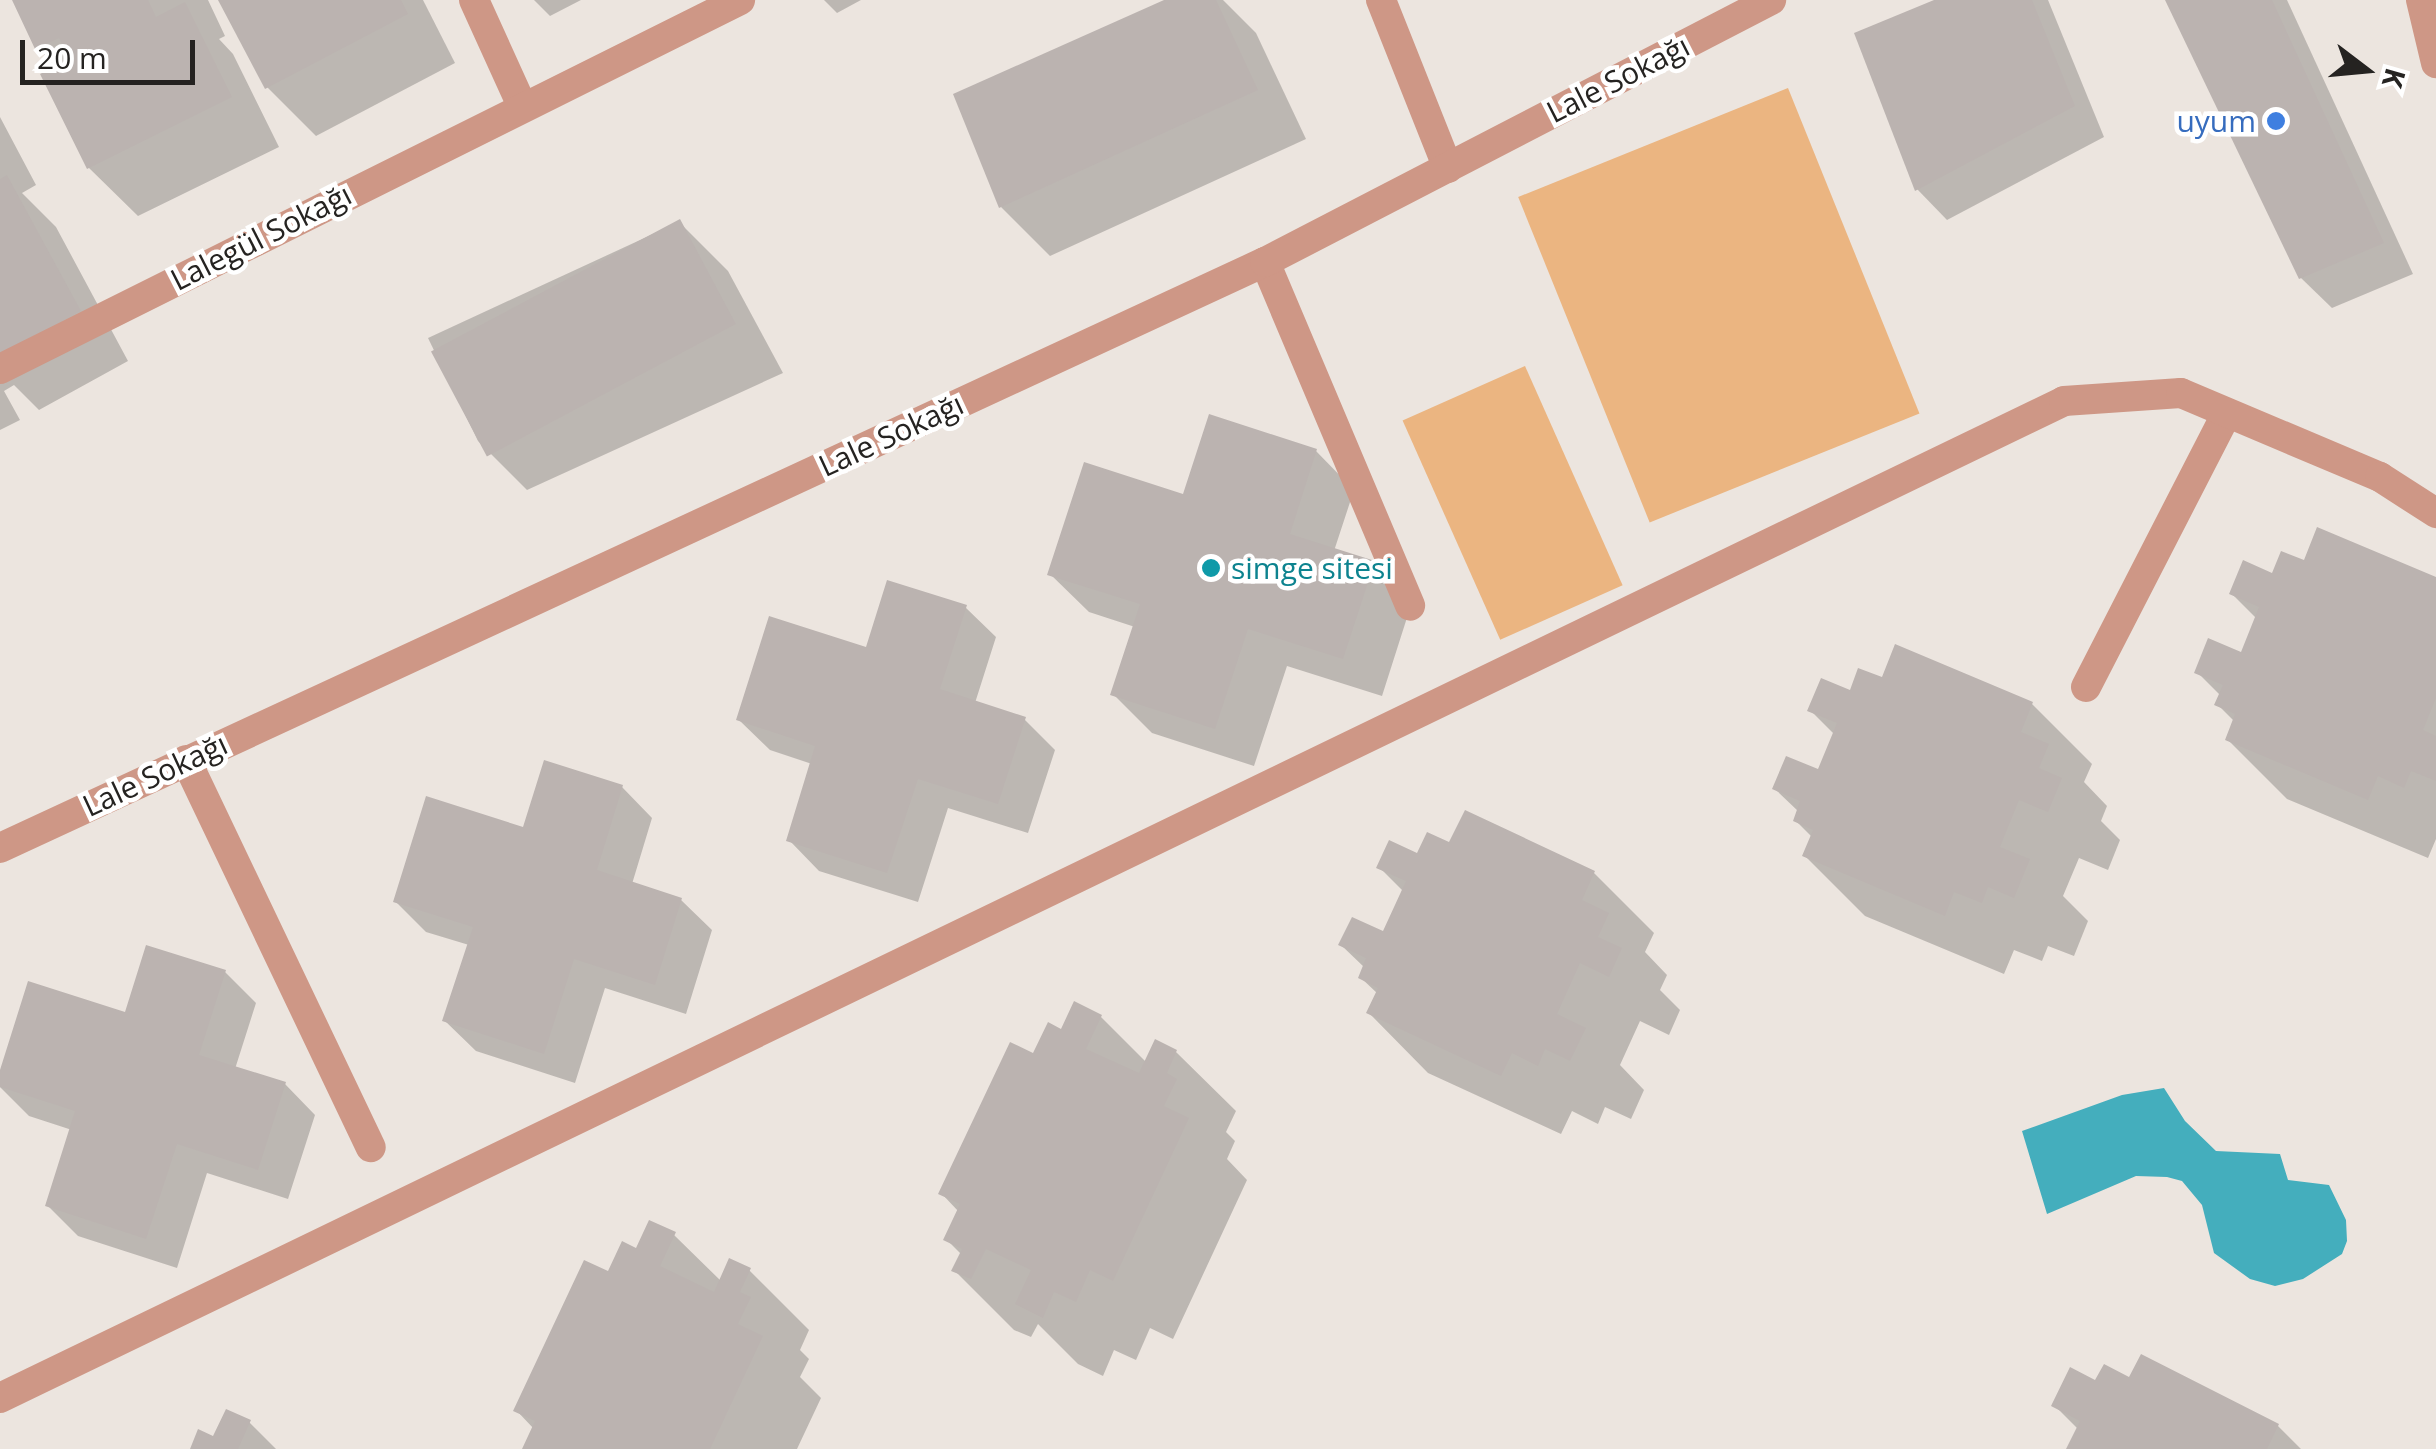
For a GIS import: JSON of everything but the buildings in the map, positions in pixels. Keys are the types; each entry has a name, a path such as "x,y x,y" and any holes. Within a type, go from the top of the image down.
{"street":[{"path":"474,0 522,106"},
{"name":"Lalegül Sokağı","path":"0,368 740,0"},
{"path":"1381,0 1448,168"},
{"name":"Lale Sokağı","path":"0,848 1265,262 1771,0"},
{"path":"2421,0 2436,63"},
{"path":"1265,262 1410,606"},
{"path":"0,1398 2064,400 2181,393 2380,478 2436,513"},
{"path":"2086,687 2227,413"},
{"path":"186,760 371,1146"}],"shaded area":[{"path":"1788,88 1919,413 1650,522 1518,197"},
{"path":"1525,366 1623,585 1500,640 1403,421"}],"water":[{"path":"2164,1088 2185,1121 2216,1151 2280,1154 2288,1180 2329,1185 2346,1220 2347,1241 2342,1254 2303,1279 2275,1286 2250,1279 2214,1253 2202,1205 2182,1181 2167,1177 2136,1176 2047,1214 2022,1131 2122,1095"}],"place":[{"name":"uyum","path":"2276,121"},
{"name":"simge sitesi","path":"1211,568"}]}
